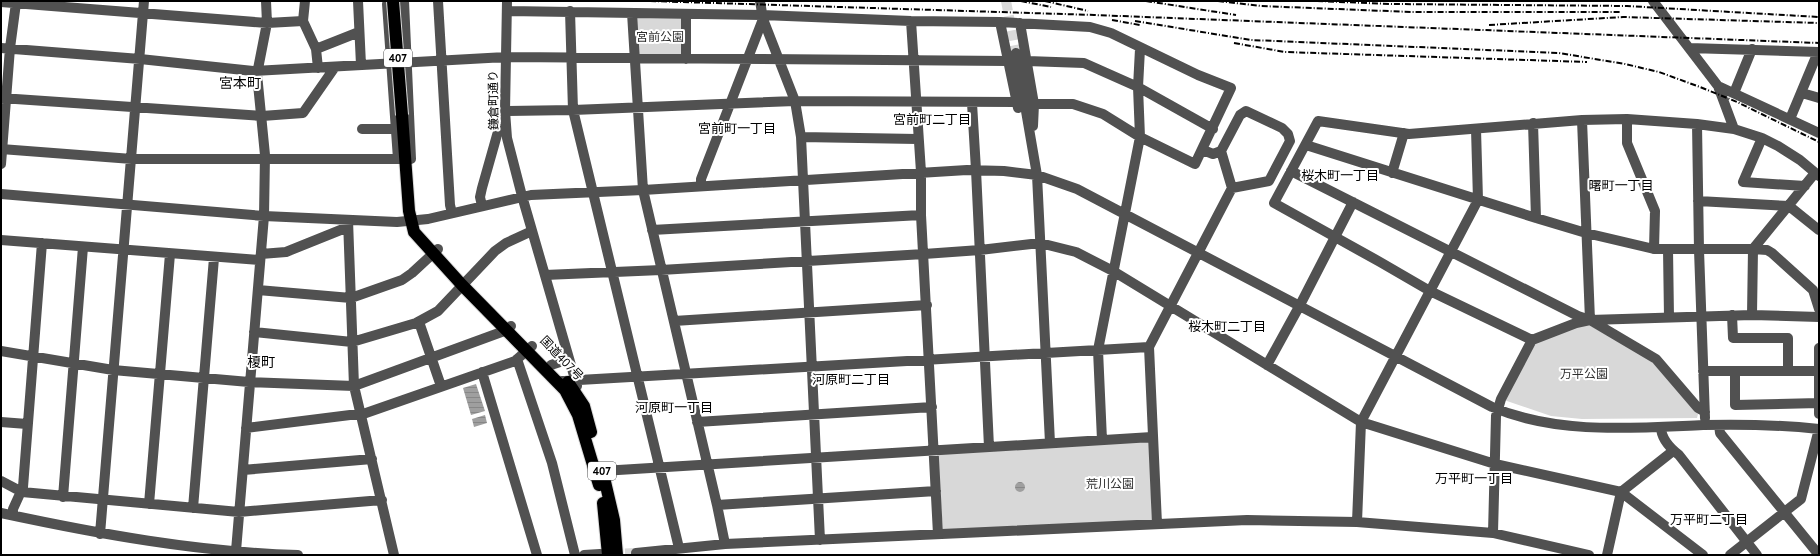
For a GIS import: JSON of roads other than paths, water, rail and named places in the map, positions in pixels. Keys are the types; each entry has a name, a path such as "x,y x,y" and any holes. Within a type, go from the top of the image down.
{"highway":[{"name":"407","path":"393,1 402,115 402,159 411,221"},
{"name":"国道407号","path":"411,221 435,251 464,283 529,348 572,386"},
{"name":"国道407号","path":"529,348 551,365 572,386 587,415 614,520 617,555"},
{"name":"407","path":"572,386 567,394 576,411 599,485 604,512 604,555"},
{"path":"572,386 595,462 599,485"}],"street":[{"path":"100,534 144,1"},
{"path":"236,552 238,512 264,216 265,159 257,71 267,23 266,1"},
{"path":"305,1 303,21 316,49 318,68"},
{"path":"358,1 361,65"},
{"path":"387,1 396,129 402,159"},
{"path":"400,1 407,1"},
{"path":"2,149 132,159 411,159 404,1"},
{"path":"438,1 450,205 452,213"},
{"path":"760,1 762,17 780,59 795,100 801,137 820,540"},
{"path":"1653,1 1718,86 1734,129"},
{"path":"1,2 17,2 143,14 267,23 303,21"},
{"path":"1,164 6,48 17,2"},
{"path":"507,6 570,11 910,21 1000,22 1090,28 1111,33 1140,49 1148,50 1198,75 1231,88 1213,129 1195,164 1140,137 1103,114 1073,104 1034,104"},
{"name":"鎌倉町通り","path":"507,6 506,127 522,196 566,355 569,356 572,386"},
{"path":"570,11 573,110 680,548"},
{"path":"632,13 643,190 697,422 718,505 725,544"},
{"path":"686,14 686,58"},
{"path":"701,186 701,180 762,17"},
{"path":"910,21 917,139 921,172 921,215 927,305 938,534"},
{"path":"1000,22 1016,102 1031,144"},
{"path":"1020,23 1034,104 1031,144"},
{"path":"316,49 359,32"},
{"path":"6,48 140,59 257,71 506,57 1008,60"},
{"path":"1689,48 1818,52 1790,119"},
{"path":"1102,440 1098,350 1140,137 1138,87 1140,49"},
{"path":"1734,93 1752,49"},
{"path":"1016,52 1037,175 1050,443"},
{"path":"1027,62 1084,63 1138,87 1213,129"},
{"path":"4,98 262,116 303,113 335,66"},
{"path":"1718,86 1819,133"},
{"path":"1802,93 1819,98"},
{"path":"505,111 573,110 795,100 972,103 1016,102"},
{"path":"972,103 989,446"},
{"path":"1203,150 1213,154 1221,151 1242,112 1250,112 1286,131 1290,137 1290,141 1269,181"},
{"path":"1628,119 1627,143 1655,211 1654,250"},
{"path":"1532,340 1430,292 1380,262 1274,203 1318,121 1404,133 1476,129 1533,123 1628,119 1697,124 1734,129 1762,138 1795,156 1817,174 1805,186 1753,249 1752,315"},
{"path":"1582,120 1590,320"},
{"path":"1533,123 1536,218"},
{"path":"1697,124 1699,250 1705,425"},
{"path":"482,206 480,199 482,188 497,135 500,127 506,127"},
{"path":"362,129 396,129"},
{"path":"1357,522 1361,422 1478,200 1476,129"},
{"path":"1392,173 1404,133"},
{"path":"801,137 917,139"},
{"path":"1762,138 1743,182 1805,186"},
{"path":"1306,145 1536,218 1586,233 1654,250 1767,250 1813,290 1819,309"},
{"path":"1157,524 1149,347 1232,188 1221,151"},
{"path":"1,194 348,224 411,221 452,213 522,196 643,190 921,172 976,170 1037,175 1077,189 1125,212 1497,409 1529,419 1578,427 1778,425 1819,429 1801,499 1730,555"},
{"path":"1291,171 1578,316 1590,320 1656,359 1698,408 1705,412"},
{"path":"1232,188 1269,181 1282,188"},
{"path":"1698,201 1788,206 1819,230"},
{"path":"1267,365 1353,202"},
{"path":"652,230 921,215"},
{"path":"1,240 214,258 261,257 286,252 348,224"},
{"path":"348,224 354,386 394,555"},
{"path":"254,332 352,342 419,322 436,312 495,251 506,243 532,231"},
{"path":"13,515 13,509 22,492 42,243"},
{"path":"545,275 661,270 924,254 980,250 1040,243 1076,252 1113,271 1361,422 1495,464 1621,492 1703,555"},
{"path":"63,497 83,247"},
{"path":"1668,249 1669,317"},
{"path":"258,290 350,298 402,280 435,251"},
{"path":"149,504 170,254"},
{"path":"193,508 214,258"},
{"path":"674,321 927,305"},
{"path":"1732,315 1732,338 1788,338 1788,371"},
{"path":"1493,533 1497,409 1500,398 1532,340 1576,323 1590,320 1732,315 1819,317"},
{"path":"419,322 441,386"},
{"path":"1,352 113,370 249,382 354,386 509,328"},
{"path":"572,386 639,377 1149,347"},
{"path":"246,428 361,413 517,359 529,348"},
{"path":"1819,348 1819,414"},
{"path":"551,365 566,355"},
{"path":"517,359 552,463 575,555"},
{"path":"1703,371 1818,371"},
{"path":"1735,371 1735,405 1819,403"},
{"path":"482,372 537,555"},
{"path":"697,422 932,408"},
{"path":"1,422 27,424"},
{"path":"1719,425 1720,433 1819,555"},
{"path":"1661,427 1661,435 1679,455 1757,555"},
{"path":"602,471 660,466 1152,437"},
{"path":"1607,555 1621,492 1673,450"},
{"path":"242,470 372,459"},
{"path":"1,481 22,492 238,512 382,500"},
{"path":"718,505 936,491"},
{"path":"1,513 100,534 158,543 236,552 298,555"},
{"path":"636,553 725,544 1247,520 1357,522 1493,533 1589,555"},
{"path":"584,555 604,555"}],"tunnel":[{"path":"1006,1 1016,53"},
{"path":"610,554 636,553"}],"railway":[{"path":"650,1 1094,15 1819,43"},
{"path":"1021,1 1051,7"},
{"path":"1045,1 1088,11"},
{"path":"1146,1 1236,15"},
{"path":"1218,1 1261,6 1411,12 1621,12"},
{"path":"1317,1 1391,4 1627,6 1819,17"},
{"path":"1489,25 1623,17 1819,23"},
{"path":"1112,20 1140,25"},
{"path":"1135,21 1251,40 1559,53 1625,64 1659,72 1700,87 1737,102 1819,142"},
{"path":"1234,43 1285,52 1587,62"}],"district":[{"name":"宮本町","path":"240,83"},
{"name":"宮前町二丁目","path":"932,119"},
{"name":"宮前町一丁目","path":"737,128"},
{"name":"桜木町一丁目","path":"1340,175"},
{"name":"曙町一丁目","path":"1621,185"},
{"name":"桜木町二丁目","path":"1227,326"},
{"name":"榎町","path":"261,362"},
{"name":"河原町二丁目","path":"851,379"},
{"name":"河原町一丁目","path":"674,407"},
{"name":"万平町一丁目","path":"1474,478"},
{"name":"万平町二丁目","path":"1709,519"}],"park label":[{"name":"宮前公園","path":"660,36"},
{"name":"万平公園","path":"1584,373"},
{"name":"荒川公園","path":"1110,483"}]}
